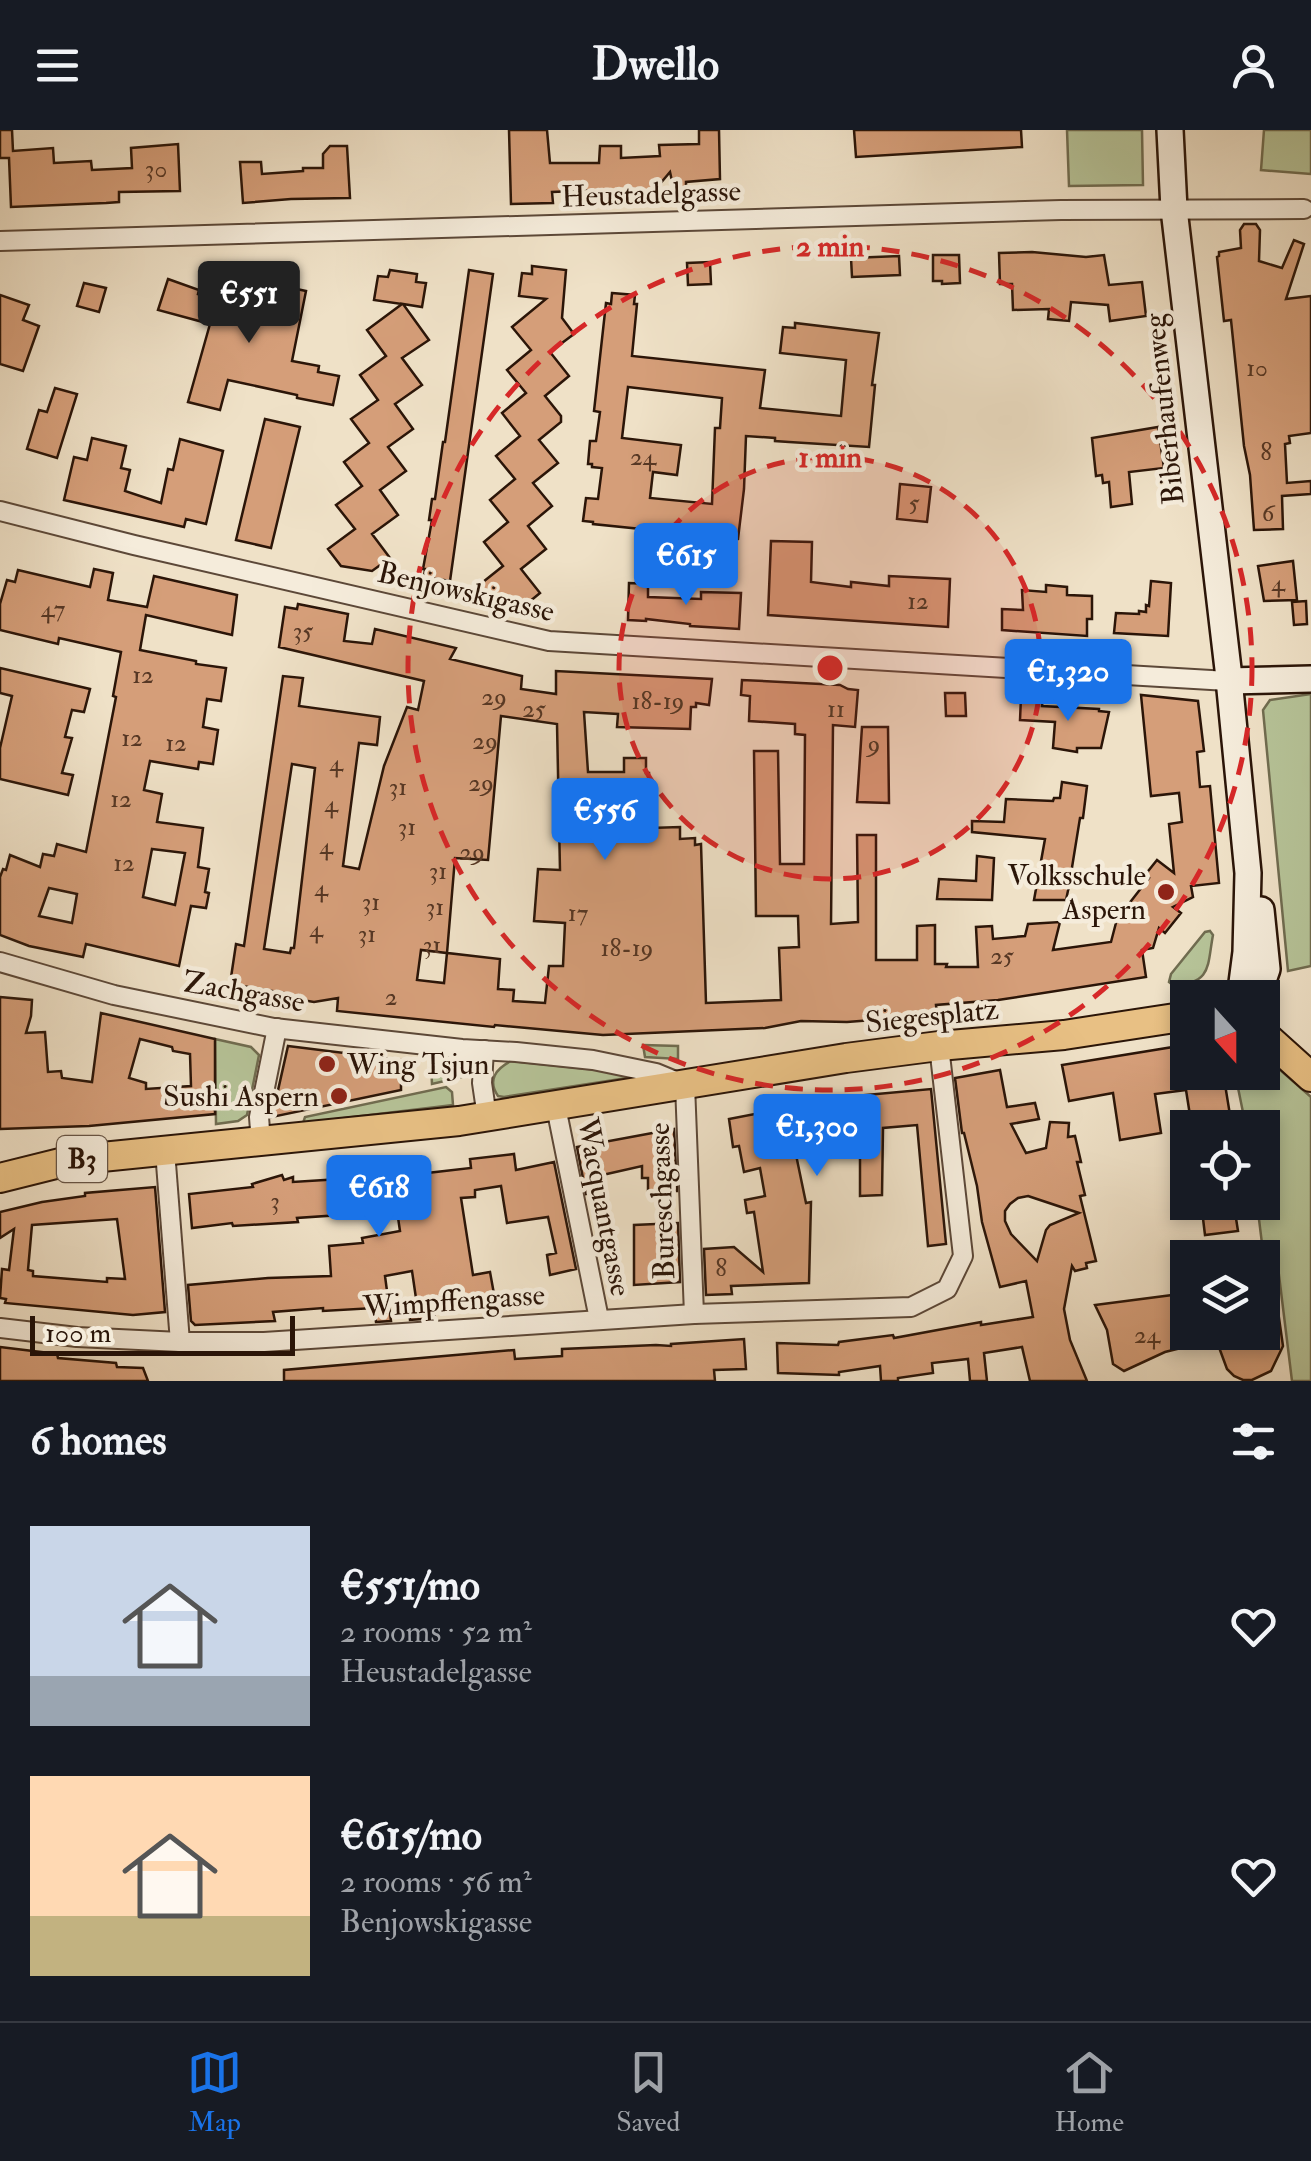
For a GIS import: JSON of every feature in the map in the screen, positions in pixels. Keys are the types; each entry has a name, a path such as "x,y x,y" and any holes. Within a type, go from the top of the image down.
{"main road":[{"name":"Biberhaufenweg","path":"1170,130 1174,210 1248,874"},
{"path":"1228,681 1311,679"},
{"path":"1226,980 1236,895 1248,874"},
{"path":"1242,980 1248,874"},
{"path":"1248,874 1260,893 1267,969 1263,980"},
{"name":"Siegesplatz","path":"261,1143 556,1107 846,1058 1170,1019"},
{"path":"1280,1049 1311,1077"},
{"name":"B3","path":"0,1178 72,1160 261,1143"}],"street":[{"name":"Heustadelgasse","path":"0,241 1061,210 1304,209"},
{"name":"Benjowskigasse","path":"0,511 549,640 1228,681"},
{"name":"Zachgasse","path":"0,962 114,995 277,1028 484,1050"},
{"path":"261,1143 259,1117 277,1028"},
{"name":"Wimpffengasse","path":"0,1328 76,1337 264,1342 599,1319 912,1306 947,1289 963,1256 938,1046"},
{"path":"484,1050 482,1083 487,1117"},
{"name":"Siegesplatz","path":"484,1050 593,1060 656,1072 684,1085"},
{"name":"Bureschgasse","path":"684,1085 694,1314"},
{"name":"Wacquantgasse","path":"556,1107 599,1319"},
{"path":"165,1151 180,1342"}],"green space":[{"path":"1067,130 1142,130 1143,185 1069,186"},
{"path":"1264,130 1311,130 1311,174 1261,170"},
{"path":"1311,694 1311,966 1288,971 1263,710 1270,700"},
{"path":"1205,932 1213,935 1206,971 1196,980 1170,983 1169,982 1171,974"},
{"path":"215,1039 251,1047 259,1055 247,1115 238,1121 216,1124"},
{"path":"643,1045 678,1046 678,1059 645,1057"},
{"path":"511,1061 630,1075 498,1096 493,1085 495,1076"},
{"path":"431,1064 461,1067 464,1073 462,1077 432,1084"},
{"path":"1280,1070 1311,1097 1311,1381 1292,1381 1280,1283 1280,1240 1262,1240 1259,1220 1280,1220 1280,1110 1243,1110 1238,1090 1280,1090"},
{"path":"446,1087 452,1092 453,1105 303,1123 305,1117"}],"building":[{"path":"0,130 12,130 13,151 53,148 54,163 91,161 92,170 132,168 131,148 178,144 180,191 119,192 119,202 11,207 9,158 0,158"},
{"path":"509,130 547,130 550,163 599,163 600,146 621,146 621,158 660,156 659,145 699,144 699,130 719,130 720,179 686,182 686,190 674,190 670,172 654,191 628,193 628,200 601,201 600,190 552,192 553,203 511,204"},
{"path":"854,130 1021,130 1022,147 856,157"},
{"path":"330,146 347,146 350,198 243,203 240,162 261,162 262,174 323,168 323,154"},
{"path":"1244,224 1256,224 1260,230 1259,261 1282,268 1294,240 1304,244 1286,299 1311,296 1311,433 1289,436 1290,443 1285,444 1287,483 1311,481 1311,494 1282,496 1283,529 1254,530 1231,320 1224,321 1217,257 1219,252 1241,248 1240,230"},
{"path":"999,253 1104,255 1109,285 1142,282 1146,316 1110,321 1108,305 1071,302 1069,321 1048,319 1049,309 1013,310 1012,284 1000,284"},
{"path":"933,255 959,255 960,283 933,281"},
{"path":"899,256 900,275 852,277 851,258"},
{"path":"710,262 711,284 688,285 687,263"},
{"path":"532,266 566,270 562,318 574,334 550,352 569,376 545,396 561,416 561,422 539,440 558,463 533,483 552,506 528,526 546,549 521,569 540,593 523,607 492,604 478,586 503,566 484,542 508,522 490,500 515,479 496,456 520,436 502,413 526,393 507,370 531,350 512,327 546,299 519,296 522,273 532,274"},
{"path":"390,270 417,274 416,282 426,283 422,307 403,304 429,340 402,358 422,385 395,404 413,429 388,447 406,471 380,490 398,515 372,534 390,558 372,571 341,566 328,549 355,529 336,505 362,486 344,462 369,443 351,419 378,400 360,375 386,356 367,330 402,304 374,300 378,276 388,277"},
{"path":"469,270 493,274 450,581 424,577 423,569"},
{"path":"168,279 199,290 198,294 267,313 273,284 306,291 292,361 319,366 318,372 339,376 333,405 228,380 220,410 188,402 210,324 158,310"},
{"path":"84,283 106,288 99,312 77,306"},
{"path":"612,293 635,295 632,356 765,370 760,408 841,416 846,360 780,353 783,327 795,328 795,323 879,333 869,447 746,436 738,539 583,521 586,498 598,499 602,468 588,464 590,441 596,441 600,412 594,411 606,303 611,304","holes":["628,387 722,398 720,428 715,428 712,504 650,498 653,472 677,475 681,445 622,438"]},
{"path":"0,295 29,305 23,320 39,326 23,371 0,364"},
{"path":"55,388 77,394 57,458 27,449 39,410 47,412"},
{"path":"265,419 300,427 271,548 236,540"},
{"path":"1158,427 1164,468 1129,472 1132,504 1111,507 1109,482 1103,483 1102,475 1096,476 1092,438"},
{"path":"92,438 126,446 121,468 130,470 125,491 161,503 180,439 223,451 206,524 186,519 184,527 64,500 74,457 87,460"},
{"path":"900,484 931,487 927,522 897,519"},
{"path":"771,541 812,542 811,582 851,587 851,582 889,586 889,576 950,579 948,627 768,615"},
{"path":"1293,561 1297,600 1264,601 1258,566"},
{"path":"94,569 113,573 108,600 147,607 154,576 237,595 232,635 146,615 140,650 226,668 221,701 207,699 203,727 218,730 213,764 199,762 198,769 150,761 144,790 162,794 157,822 203,828 198,867 209,869 205,892 209,893 206,908 191,906 179,966 86,944 83,957 29,946 0,935 0,877 10,855 40,867 43,854 54,856 57,844 86,852 121,652 59,638 58,644 0,630 0,604 7,580 15,582 18,570 90,587","holes":["152,849 185,853 175,905 143,897","49,888 77,894 72,923 39,916"]},
{"path":"1151,581 1171,583 1168,636 1114,633 1116,613 1146,612"},
{"path":"629,583 648,584 648,597 701,599 701,592 741,593 739,629 628,620"},
{"path":"1046,585 1067,587 1067,595 1092,596 1087,636 1002,630 1002,609 1023,610 1022,590 1046,592"},
{"path":"1306,601 1307,624 1294,625 1292,602"},
{"path":"298,604 348,614 344,641 372,644 375,629 456,648 450,659 522,676 521,689 556,694 556,671 712,679 709,705 696,703 696,707 691,707 690,729 617,727 618,714 584,712 588,772 624,772 624,758 646,758 650,828 680,827 680,839 695,838 695,845 701,844 706,1003 781,1000 779,948 799,947 798,916 756,916 754,751 778,751 780,864 804,864 805,735 795,734 795,724 749,721 750,696 741,695 742,680 840,685 858,690 855,727 833,725 831,924 858,922 857,835 876,835 876,960 917,960 917,926 935,925 935,964 947,964 946,967 978,967 976,927 992,926 993,939 1025,936 1028,924 1060,922 1053,950 1111,942 1117,919 1149,878 1145,875 1157,860 1174,873 1169,824 1182,822 1179,793 1151,796 1141,695 1198,701 1204,751 1197,752 1200,787 1210,786 1219,883 1191,886 1193,897 1173,907 1181,913 1165,933 1159,928 1153,948 1142,950 1146,977 998,1000 936,1005 937,1015 603,1035 337,1011 338,998 314,1002 230,984 236,944 244,946 283,676 303,678 299,706 380,717 377,745 359,743 343,866 359,869 384,766 407,707 418,710 424,681 279,647 285,607 297,609","holes":["501,716 557,724 560,870 538,869 534,921 565,923 563,966 549,966 545,1003 513,1001 514,990 498,989 500,959 447,953 455,858 488,860","292,764 315,768 294,948 290,953 264,949","421,950 447,953 444,983 417,980"]},
{"path":"0,668 90,689 84,712 72,710 65,737 72,738 62,773 73,775 68,795 0,779 0,748 12,696 0,693"},
{"path":"945,693 965,693 966,716 946,716"},
{"path":"1021,697 1043,698 1042,706 1109,712 1101,748 1077,748 1077,752 1053,748 1055,722 1020,720"},
{"path":"862,727 888,727 889,803 857,802"},
{"path":"1062,782 1087,786 1066,900 1034,900 1045,839 972,832 972,821 1004,822 1006,799 1060,798"},
{"path":"977,856 994,858 992,900 937,899 939,879 976,881"},
{"path":"0,997 32,1000 26,1033 45,1032 48,1072 61,1071 62,1078 92,1082 101,1013 215,1039 215,1114 89,1126 0,1129","holes":["140,1039 172,1047 173,1051 190,1054 191,1086 146,1089 146,1083 129,1078"]},
{"path":"288,1046 401,1060 401,1090 272,1117"},
{"path":"1170,1047 1170,1090 1186,1090 1155,1094 1161,1133 1120,1140 1113,1093 1069,1101 1062,1065"},
{"path":"1000,1070 1007,1107 1035,1103 1039,1119 1011,1124 1026,1153 1046,1148 1050,1122 1069,1123 1068,1137 1075,1136 1085,1195 1080,1196 1096,1261 1075,1271 1072,1266 1064,1309 1070,1340 1087,1381 1030,1381 1022,1347 984,1353 987,1381 970,1381 968,1359 932,1363 933,1373 898,1381 881,1381 880,1366 839,1375 778,1373 777,1343 838,1345 1033,1317 1026,1281 1000,1287 962,1133 955,1078","holes":["1028,1196 1079,1213 1050,1225 1037,1261 1011,1234 1005,1221 1010,1204"]},
{"path":"931,1089 946,1244 928,1246 917,1125 883,1128 882,1195 860,1196 860,1145 844,1145 844,1123 813,1124 812,1146 795,1150 806,1203 811,1202 809,1283 731,1286 732,1294 706,1295 704,1249 734,1247 763,1272 754,1212 747,1213 745,1200 765,1196 760,1168 744,1172 739,1146 733,1147 729,1119 812,1100"},
{"path":"1186,1090 1226,1090 1229,1110 1189,1110"},
{"path":"674,1129 677,1191 648,1191 648,1178 642,1178 642,1166 598,1176 600,1191 586,1194 577,1147"},
{"path":"514,1154 516,1170 554,1162 576,1269 550,1275 547,1255 556,1253 548,1217 507,1223 501,1186 475,1190 475,1197 461,1198 473,1275 490,1272 496,1305 433,1304 435,1318 410,1320 409,1306 417,1305 412,1271 385,1276 391,1321 376,1322 374,1308 323,1308 273,1312 275,1321 195,1325 191,1321 188,1285 331,1276 329,1246 363,1243 362,1238 400,1231 395,1197 357,1200 359,1209 340,1211 340,1215 297,1218 298,1222 192,1228 189,1194 253,1187 252,1184 282,1175 284,1180 293,1177 293,1182 356,1178 355,1174 418,1174 471,1168 470,1159"},
{"path":"155,1187 165,1312 133,1315 5,1303 6,1299 0,1298 2,1269 9,1270 14,1229 0,1238 0,1212 85,1193","holes":["117,1219 125,1279 107,1278 107,1282 33,1276 33,1271 28,1270 32,1225"]},
{"path":"1203,1220 1236,1220 1238,1231 1205,1235"},
{"path":"678,1223 680,1282 634,1285 634,1225"},
{"path":"1170,1295 1173,1350 1124,1371 1113,1364 1107,1330 1095,1305"},
{"path":"1280,1325 1283,1346 1271,1371 1243,1380 1227,1369 1220,1350 1280,1350"},
{"path":"744,1339 746,1369 714,1370 715,1381 284,1381 284,1370 514,1350 515,1359 562,1356 562,1349"},
{"path":"0,1347 143,1368 148,1381 0,1381"}],"place":[{"name":"Volksschule Aspern","path":"1166,892"},
{"name":"Wing Tsjun","path":"327,1064"},
{"name":"Sushi Aspern","path":"339,1096"}]}
